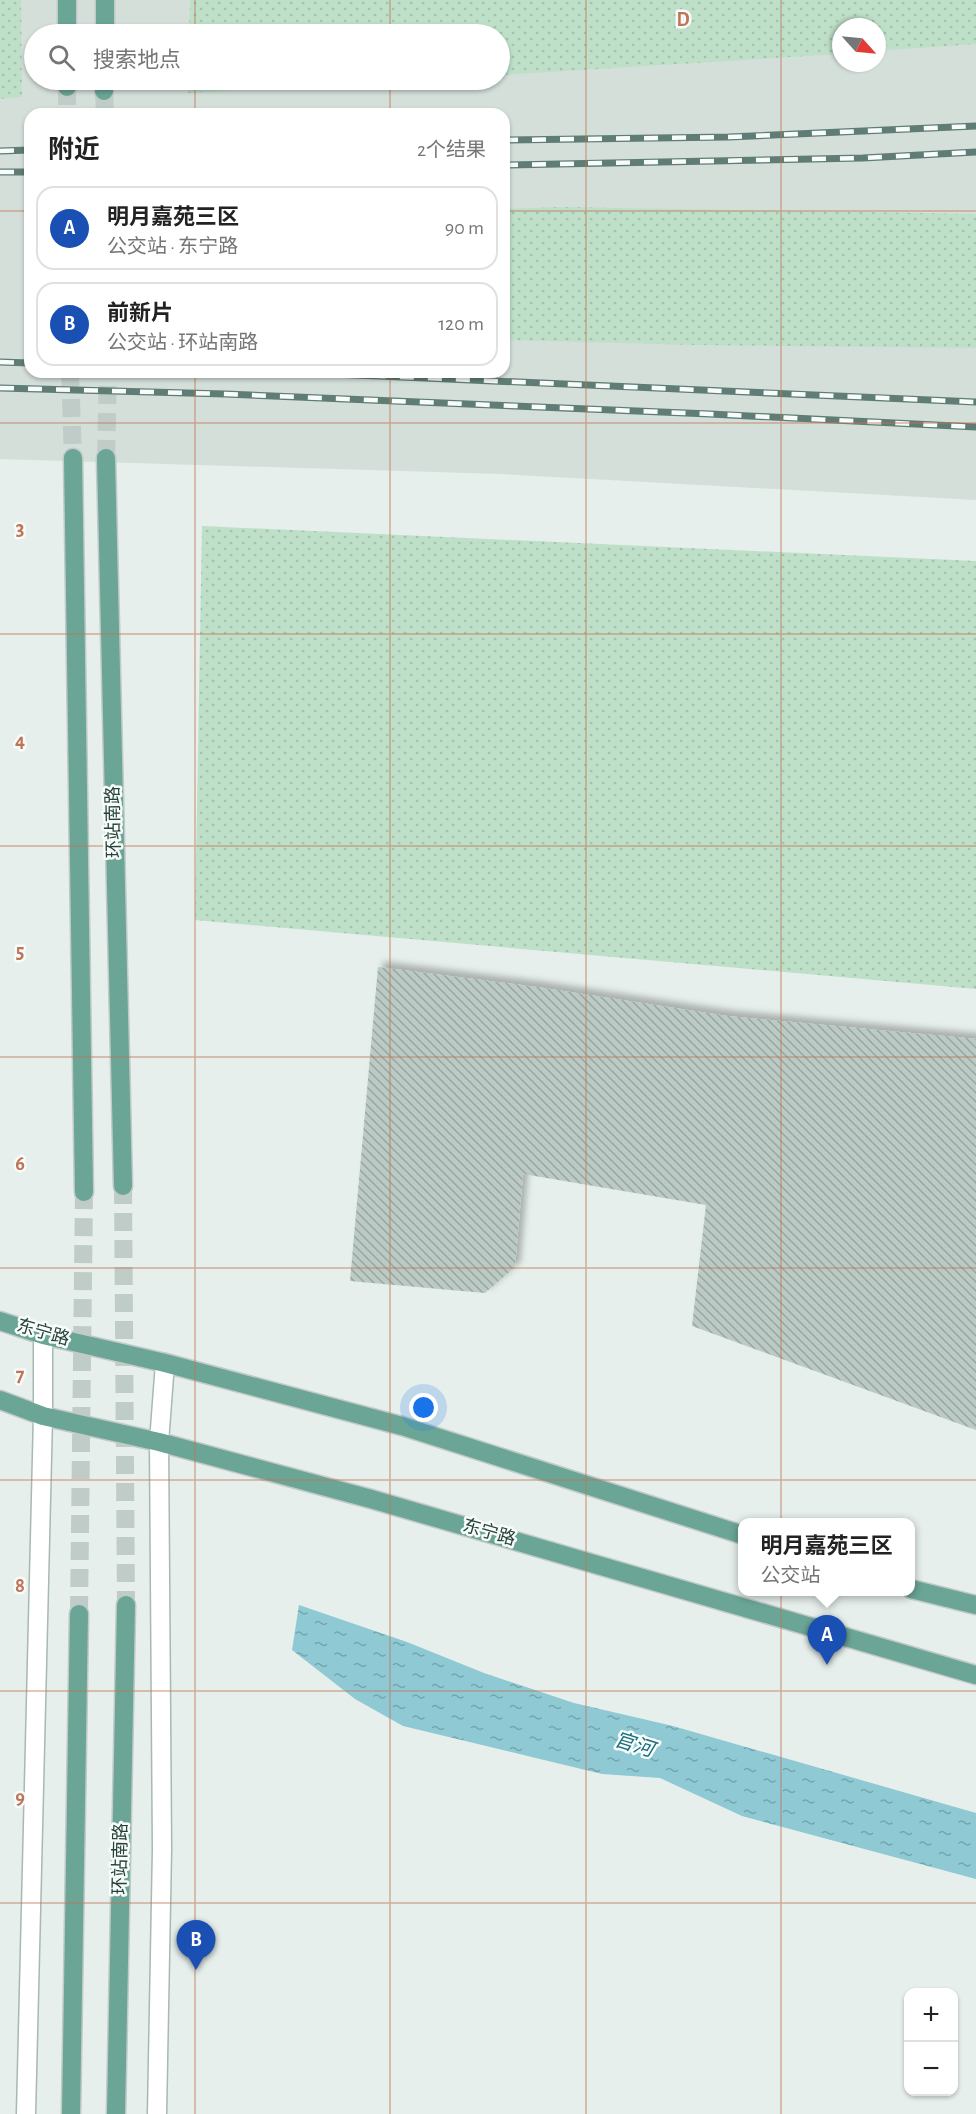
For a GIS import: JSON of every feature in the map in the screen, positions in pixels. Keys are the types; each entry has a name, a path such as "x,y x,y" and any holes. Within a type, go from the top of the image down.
{"main road":[{"path":"67,0 67,24"},
{"path":"105,0 105,24"},
{"path":"73,458 84,1192"},
{"name":"环站南路","path":"105,458 123,1186"},
{"name":"东宁路","path":"0,1321 43,1335 165,1363 402,1426 738,1533"},
{"name":"东宁路","path":"0,1400 43,1416 159,1442 371,1499 976,1675"},
{"path":"915,1590 976,1605"},
{"name":"环站南路","path":"116,2114 126,1605"},
{"path":"70,2114 79,1614"}],"street":[{"path":"26,2114 43,1335"},
{"path":"157,2114 162,1849 159,1442 165,1363"}],"shaded area":[{"path":"0,0 976,0 976,500 500,474 0,459"}],"green space":[{"path":"0,0 21,0 22,97 0,99"},
{"path":"190,0 976,0 976,44 886,50 886,18 832,18 832,55 510,74 510,24 189,24"},
{"path":"188,90 241,90 188,93"},
{"path":"563,207 976,214 976,348 510,340 510,209"},
{"path":"202,526 976,561 976,989 195,920"}],"water":[{"name":"官河","path":"299,1605 407,1642 484,1673 574,1703 673,1726 976,1813 976,1879 742,1816 660,1778 602,1774 403,1726 355,1699 292,1650"}],"building":[{"path":"378,967 537,987 727,1016 976,1039 976,1430 692,1326 706,1205 523,1174 515,1267 485,1293 350,1281"}],"tunnel":[{"path":"67,90 67,108"},
{"path":"104,91 105,108"},
{"path":"70,378 73,458"},
{"path":"106,458 108,378"},
{"path":"123,1186 126,1605"},
{"path":"79,1614 84,1192"}],"railway":[{"path":"510,140 729,137 976,126"},
{"path":"0,151 24,150"},
{"path":"510,165 863,158 976,152"},
{"path":"0,172 24,172"},
{"path":"0,362 24,363"},
{"path":"426,378 976,402"},
{"path":"0,388 225,394 976,427"}],"place":[{"name":"明月嘉苑三区","path":"827,1665"},
{"name":"前新片","path":"196,1970"}]}
